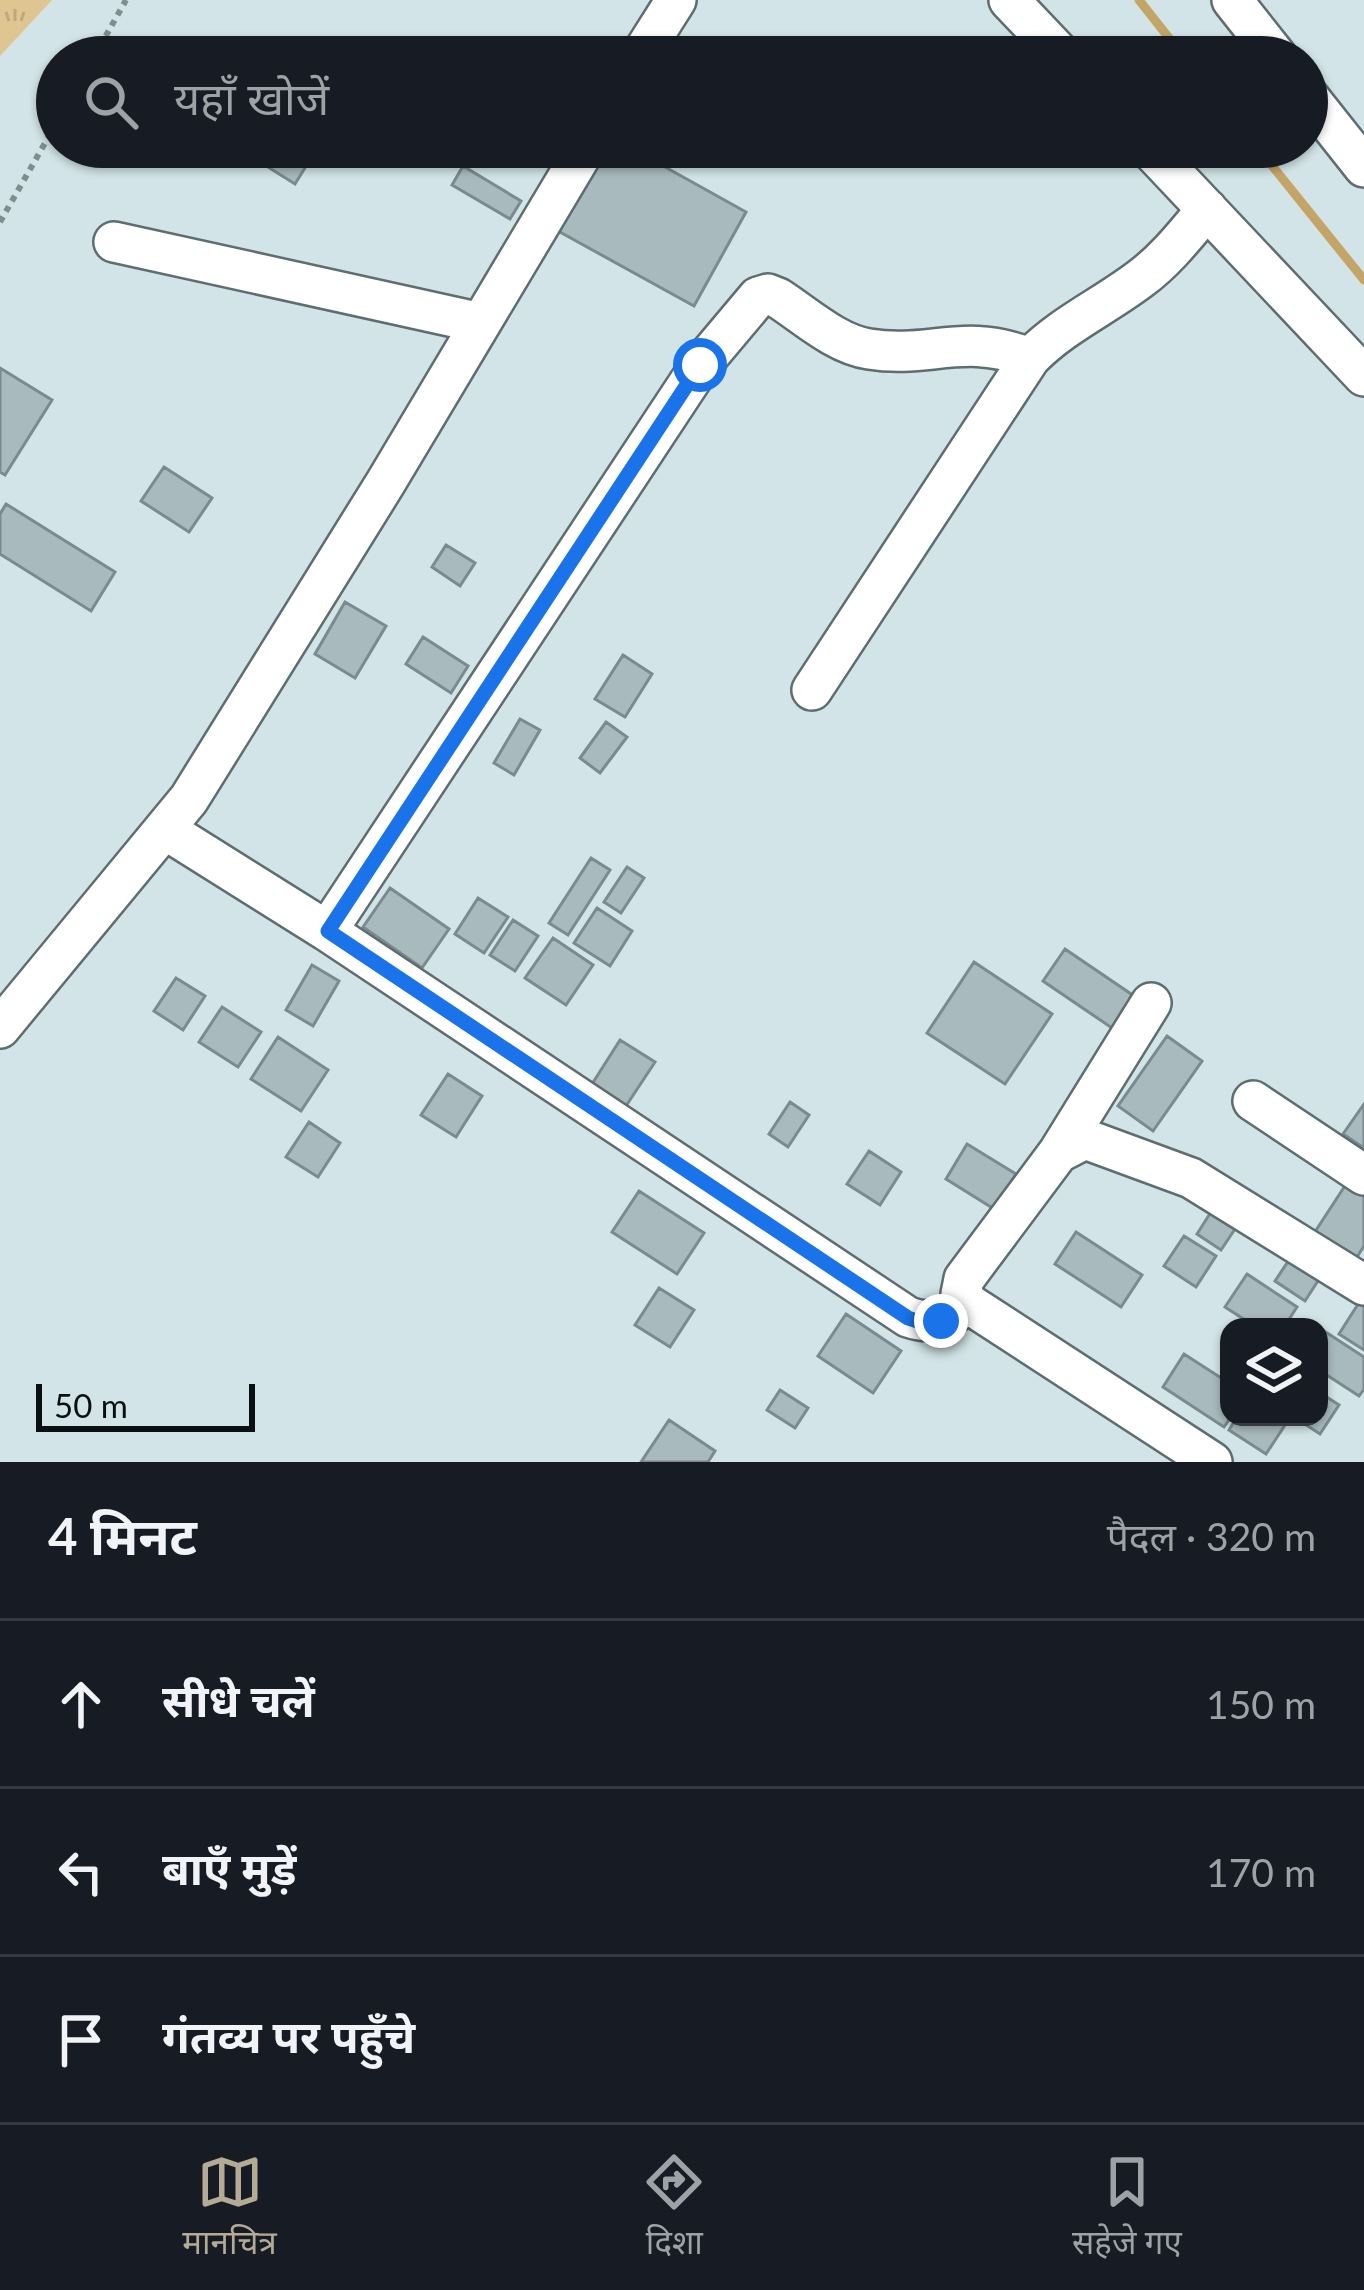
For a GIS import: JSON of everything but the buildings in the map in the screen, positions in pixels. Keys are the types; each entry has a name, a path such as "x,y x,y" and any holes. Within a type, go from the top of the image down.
{"street":[{"path":"653,36 676,0"},
{"path":"1009,0 1043,36"},
{"path":"1232,0 1260,36"},
{"path":"1328,122 1364,167"},
{"path":"0,1028 166,830 362,522 574,168"},
{"path":"1168,168 1364,376"},
{"path":"812,690 1030,358 1051,337 1141,278 1173,250 1207,209"},
{"path":"114,242 482,322"},
{"path":"328,931 700,365 758,297 778,298 847,342 869,349 969,343 1002,347 1030,358"},
{"path":"166,830 328,931 908,1318 926,1324 941,1321 969,1304"},
{"path":"1151,1003 1058,1153 964,1279 962,1294 969,1304 1212,1462"},
{"path":"1253,1100 1364,1175"},
{"path":"1058,1153 1084,1139 1191,1178 1364,1285"}],"path":[{"path":"106,36 126,0"},
{"path":"0,222 36,159"}],"green space":[{"path":"0,0 52,0 0,56"}],"waterway":[{"path":"1139,0 1167,36"},
{"path":"1274,168 1364,280"}],"route":[{"path":"700,365 328,931 908,1318 926,1324 941,1321"}]}
